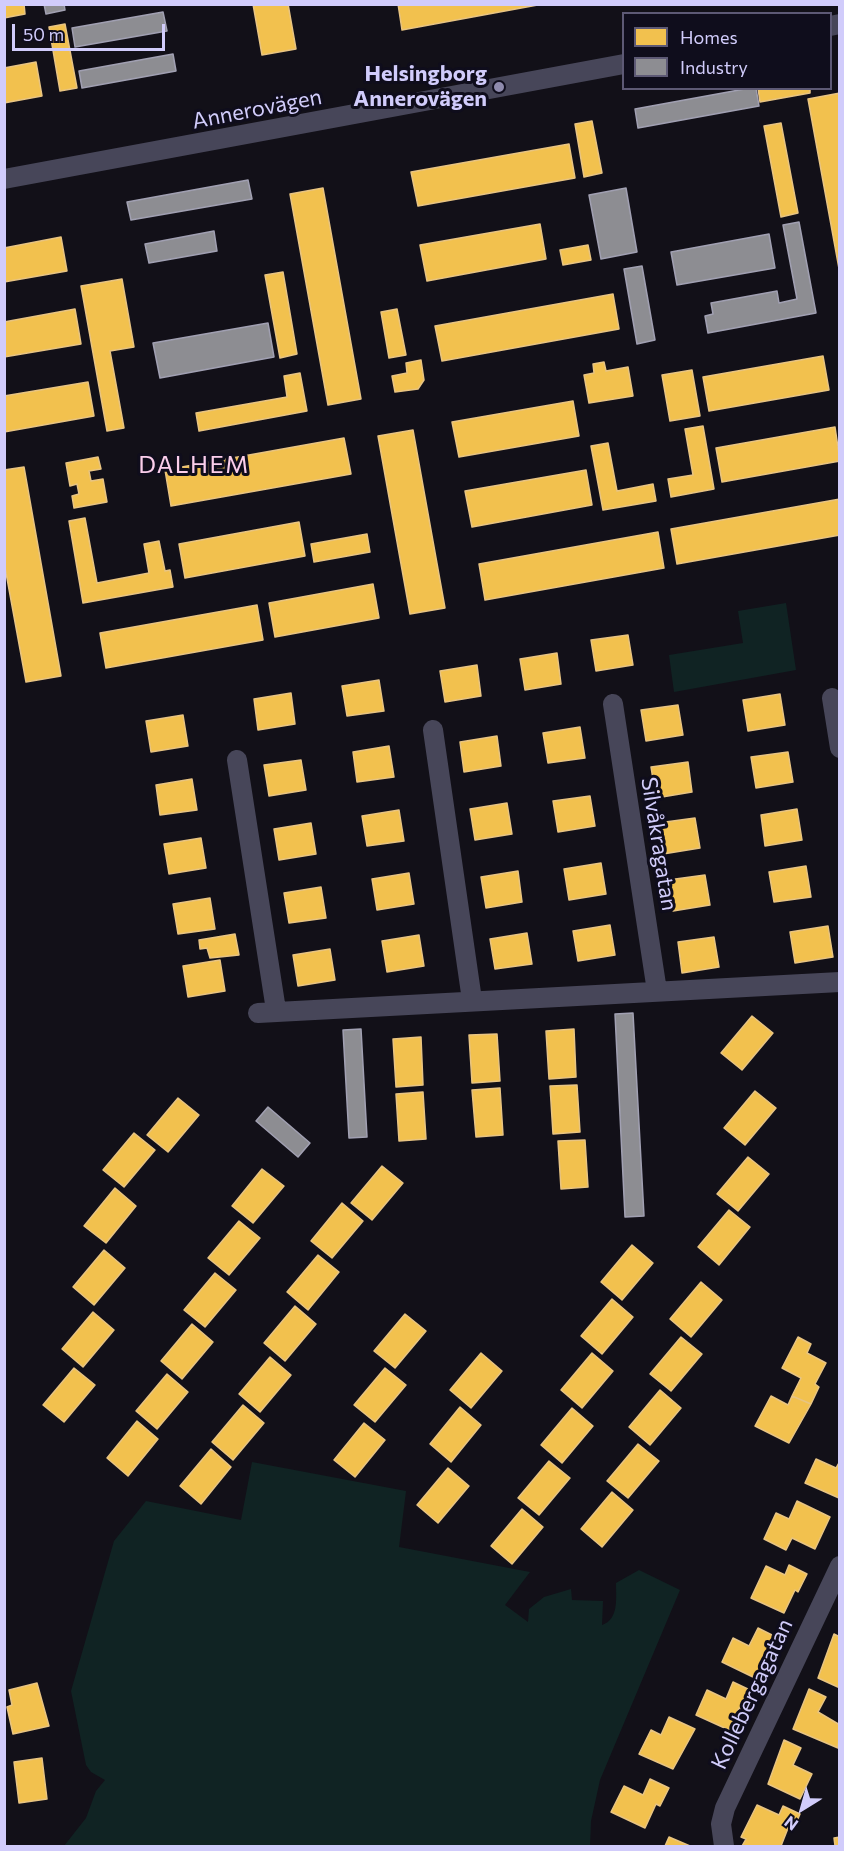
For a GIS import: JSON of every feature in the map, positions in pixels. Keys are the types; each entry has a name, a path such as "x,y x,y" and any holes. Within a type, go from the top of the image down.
{"street":[{"name":"Annerovägen","path":"4,179 622,64"},
{"path":"832,699 840,748"},
{"name":"Silvåkragatan","path":"613,704 657,991"},
{"path":"432,730 472,1000"},
{"path":"237,760 267,1012 840,982"},
{"name":"Kollebergagatan","path":"724,1846 722,1824 725,1808 840,1566"}],"green space":[{"path":"786,603 796,670 674,692 669,655 743,643 738,611"},
{"path":"252,1462 406,1491 399,1547 530,1572 505,1605 528,1622 529,1609 544,1597 571,1589 572,1600 603,1601 602,1625 614,1613 616,1583 639,1570 680,1590 600,1780 591,1821 590,1846 64,1846 86,1818 96,1791 105,1780 91,1772 86,1765 71,1691 114,1541 146,1501 241,1520"}],"building: Homes":[{"path":"4,4 24,4 25,14 4,18"},
{"path":"253,4 288,4 296,49 262,55"},
{"path":"398,4 543,4 402,30"},
{"path":"65,24 77,88 60,91 49,27"},
{"path":"36,62 42,96 4,103 4,68"},
{"path":"758,90 810,90 810,93 760,102"},
{"path":"840,93 840,274 808,99"},
{"path":"592,121 602,173 584,177 575,124"},
{"path":"781,123 798,213 781,217 764,126"},
{"path":"569,144 575,178 418,206 411,172"},
{"path":"323,188 361,399 328,405 290,194"},
{"path":"540,224 546,259 427,281 420,245"},
{"path":"61,237 67,271 4,282 4,248"},
{"path":"588,245 591,260 563,265 560,250"},
{"path":"283,272 297,354 280,358 265,275"},
{"path":"122,279 134,347 110,351 124,428 107,431 81,286"},
{"path":"613,294 619,329 442,361 435,326"},
{"path":"75,309 81,344 4,357 4,322"},
{"path":"397,309 406,355 389,358 381,312"},
{"path":"823,356 829,390 709,411 703,377"},
{"path":"421,360 424,380 418,389 395,392 392,376 407,373 406,363"},
{"path":"604,362 606,371 628,367 633,396 589,403 584,375 594,373 593,364"},
{"path":"692,370 700,416 670,421 662,375"},
{"path":"300,373 307,411 199,431 196,413 287,397 284,376"},
{"path":"88,382 94,416 4,432 4,396"},
{"path":"573,401 579,436 459,457 452,422"},
{"path":"703,426 714,489 671,497 668,479 693,475 685,429"},
{"path":"835,427 840,461 722,482 716,448"},
{"path":"413,430 445,608 410,614 378,436"},
{"path":"344,438 351,474 171,506 165,470"},
{"path":"608,443 617,491 653,484 656,501 603,510 591,446"},
{"path":"98,457 101,469 89,471 91,481 103,479 107,502 74,508 72,496 79,494 77,484 70,486 66,463"},
{"path":"24,467 61,676 26,682 4,562 4,470"},
{"path":"586,470 592,505 472,527 465,491"},
{"path":"840,499 840,535 677,564 671,529"},
{"path":"85,518 97,583 149,573 144,544 159,541 165,571 170,570 173,587 83,603 69,521"},
{"path":"299,522 305,556 185,578 179,544"},
{"path":"658,532 664,568 485,600 479,564"},
{"path":"367,534 370,552 314,562 311,544"},
{"path":"373,584 379,618 275,637 269,603"},
{"path":"257,605 263,640 106,668 100,633"},
{"path":"628,635 633,665 596,671 591,640"},
{"path":"557,653 561,684 525,690 520,659"},
{"path":"477,665 481,696 445,702 440,671"},
{"path":"379,680 384,711 347,716 342,686"},
{"path":"291,693 295,724 258,730 254,699"},
{"path":"780,694 785,725 748,731 743,700"},
{"path":"678,705 683,735 646,741 641,710"},
{"path":"183,715 188,746 151,752 146,721"},
{"path":"580,727 585,758 548,763 543,733"},
{"path":"497,736 501,766 464,772 460,742"},
{"path":"389,746 394,777 357,782 353,752"},
{"path":"788,752 793,782 756,788 751,757"},
{"path":"301,760 306,790 269,796 264,765"},
{"path":"688,762 692,792 656,798 651,767"},
{"path":"192,779 197,810 160,815 156,785"},
{"path":"590,796 595,826 558,832 553,801"},
{"path":"507,803 512,834 475,840 470,809"},
{"path":"797,809 802,840 765,846 761,815"},
{"path":"399,810 404,841 367,846 362,816"},
{"path":"695,818 700,848 663,854 658,823"},
{"path":"311,823 316,854 279,860 274,829"},
{"path":"201,838 206,868 169,874 164,844"},
{"path":"601,863 606,894 569,900 564,869"},
{"path":"806,866 811,897 774,902 769,872"},
{"path":"518,871 522,902 486,908 481,877"},
{"path":"409,873 414,904 377,910 372,879"},
{"path":"705,875 710,905 673,911 668,880"},
{"path":"321,887 326,918 289,923 284,893"},
{"path":"210,898 215,929 178,934 173,904"},
{"path":"610,925 615,955 578,961 573,931"},
{"path":"828,926 833,957 795,963 790,932"},
{"path":"527,933 532,964 495,969 490,939"},
{"path":"235,934 239,955 210,958 207,948 200,949 199,940"},
{"path":"419,935 424,966 387,972 382,941"},
{"path":"714,937 719,967 682,973 678,942"},
{"path":"330,949 335,980 298,986 293,955"},
{"path":"220,960 225,991 188,997 183,966"},
{"path":"752,1016 773,1033 742,1070 721,1053"},
{"path":"574,1029 576,1077 549,1079 546,1031"},
{"path":"497,1034 500,1081 472,1083 469,1035"},
{"path":"421,1037 423,1085 396,1087 393,1039"},
{"path":"577,1085 580,1132 553,1134 550,1086"},
{"path":"500,1088 503,1135 476,1137 472,1090"},
{"path":"755,1091 776,1108 745,1145 724,1128"},
{"path":"423,1092 426,1139 399,1141 396,1094"},
{"path":"178,1098 199,1115 168,1152 147,1135"},
{"path":"134,1133 155,1150 124,1187 103,1170"},
{"path":"585,1140 588,1187 561,1189 558,1141"},
{"path":"748,1157 769,1174 738,1211 717,1194"},
{"path":"382,1166 403,1183 372,1220 351,1203"},
{"path":"262,1169 284,1186 253,1223 232,1206"},
{"path":"115,1188 136,1206 106,1243 84,1226"},
{"path":"342,1203 363,1221 332,1258 311,1241"},
{"path":"729,1210 750,1227 719,1265 698,1247"},
{"path":"239,1221 260,1238 229,1275 208,1258"},
{"path":"632,1245 653,1263 622,1300 601,1282"},
{"path":"104,1250 125,1268 94,1305 73,1287"},
{"path":"318,1255 339,1272 308,1310 287,1292"},
{"path":"215,1273 236,1290 205,1327 184,1310"},
{"path":"701,1282 722,1300 691,1337 670,1319"},
{"path":"612,1299 633,1317 602,1354 581,1336"},
{"path":"295,1306 316,1324 285,1361 264,1343"},
{"path":"93,1312 114,1330 83,1367 62,1349"},
{"path":"405,1314 426,1331 395,1368 374,1351"},
{"path":"192,1324 213,1342 182,1379 161,1361"},
{"path":"681,1337 702,1354 671,1391 650,1374"},
{"path":"798,1337 811,1344 807,1353 826,1363 815,1384 819,1387 811,1404 792,1396 801,1378 782,1368"},
{"path":"481,1353 502,1371 471,1408 450,1390"},
{"path":"592,1353 613,1371 582,1408 561,1390"},
{"path":"270,1357 291,1375 260,1412 239,1394"},
{"path":"74,1368 95,1385 64,1422 43,1405"},
{"path":"385,1368 406,1385 375,1422 354,1405"},
{"path":"167,1374 188,1392 157,1429 136,1411"},
{"path":"660,1390 681,1408 650,1445 629,1427"},
{"path":"771,1396 788,1405 792,1396 811,1404 789,1443 755,1426"},
{"path":"243,1405 264,1423 233,1460 212,1442"},
{"path":"460,1407 481,1425 451,1462 430,1444"},
{"path":"572,1408 593,1426 562,1463 541,1445"},
{"path":"137,1421 158,1439 128,1476 107,1458"},
{"path":"364,1423 385,1440 355,1477 334,1460"},
{"path":"638,1444 659,1461 628,1498 607,1481"},
{"path":"211,1449 231,1467 201,1504 180,1486"},
{"path":"816,1459 836,1468 840,1461 839,1498 805,1483"},
{"path":"549,1461 570,1478 539,1515 518,1498"},
{"path":"448,1468 469,1486 438,1523 417,1505"},
{"path":"612,1492 633,1510 602,1547 581,1529"},
{"path":"797,1501 830,1517 815,1549 792,1538 786,1550 764,1539 776,1513 789,1519"},
{"path":"522,1509 543,1527 512,1564 491,1546"},
{"path":"789,1565 807,1574 798,1592 795,1590 784,1613 751,1598 766,1566 785,1575"},
{"path":"758,1628 778,1638 755,1678 722,1662 733,1638 749,1646"},
{"path":"834,1634 840,1637 840,1688 818,1678"},
{"path":"733,1682 752,1691 743,1710 739,1708 729,1730 696,1715 707,1690 726,1699"},
{"path":"37,1683 49,1726 13,1734 7,1707 12,1705 9,1690"},
{"path":"809,1689 826,1697 818,1712 840,1725 838,1748 793,1729"},
{"path":"669,1717 695,1729 673,1769 639,1754 651,1730 661,1735"},
{"path":"784,1740 801,1748 793,1765 812,1774 800,1799 768,1784"},
{"path":"42,1758 47,1799 19,1803 14,1762"},
{"path":"650,1779 669,1788 660,1806 656,1804 645,1828 611,1812 624,1786 643,1795"},
{"path":"757,1805 779,1815 783,1806 800,1814 797,1821 792,1818 781,1846 742,1846 746,1839 741,1837"},
{"path":"669,1837 690,1846 665,1846"},
{"path":"840,1837 840,1846 835,1846 834,1838"}],"building: Industry":[{"path":"44,4 64,4 65,10 46,14"},
{"path":"163,12 167,31 75,47 72,28"},
{"path":"173,54 176,71 82,88 79,71"},
{"path":"739,90 756,90 759,106 638,128 635,109"},
{"path":"248,180 252,199 131,220 127,202"},
{"path":"626,188 637,252 601,259 589,195"},
{"path":"799,222 816,313 708,333 705,316 713,314 711,303 777,291 779,303 797,299 783,225"},
{"path":"214,231 217,251 149,263 145,244"},
{"path":"769,234 775,268 677,285 671,252"},
{"path":"642,266 655,340 637,344 624,269"},
{"path":"268,323 274,357 160,378 153,343"},
{"path":"633,1013 644,1216 625,1217 615,1014"},
{"path":"361,1029 367,1137 349,1138 343,1030"},
{"path":"268,1107 310,1143 298,1157 256,1121"}],"place":[{"name":"Helsingborg Annerovägen","path":"499,87"}],"district":[{"name":"DALHEM","path":"194,465"}]}
